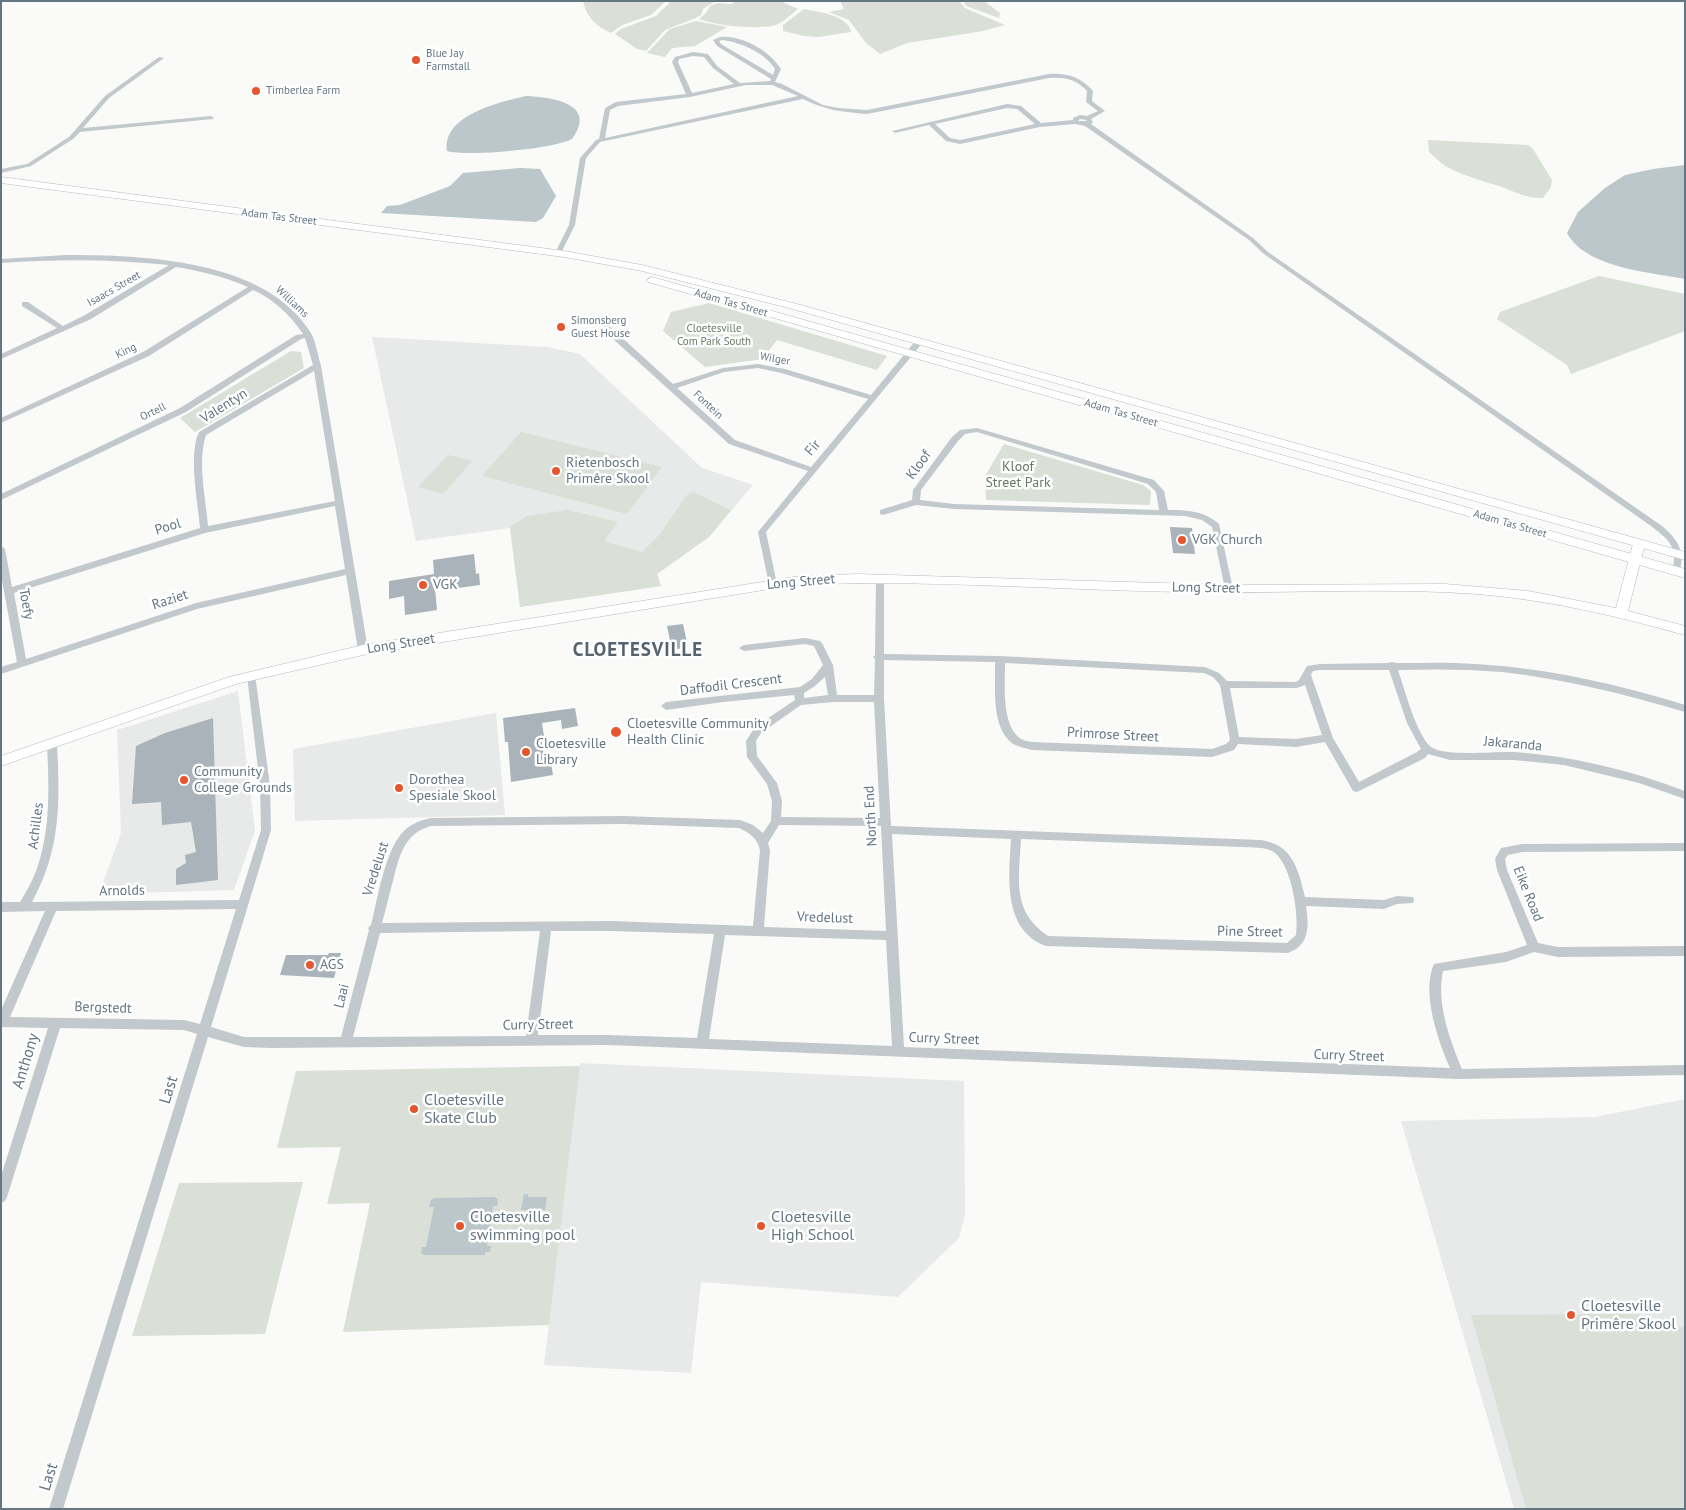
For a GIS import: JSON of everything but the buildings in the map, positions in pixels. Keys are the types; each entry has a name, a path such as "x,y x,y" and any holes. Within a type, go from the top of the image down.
{"main road":[{"name":"Adam Tas Street","path":"1,180 598,260 680,277 920,341 1682,556"},
{"name":"Adam Tas Street","path":"557,255 910,353 1680,573"}],"street":[{"path":"773,80 778,68 773,61 732,38 720,37 716,40 719,45 773,80 821,106 838,110 867,112 1049,76 1065,75 1085,85 1090,91 1089,102 1102,111 1087,121"},
{"path":"690,95 675,62 677,58 686,55 706,55 715,67 739,85"},
{"path":"1,171 29,165 71,138 116,89 161,58"},
{"path":"602,139 607,109 611,106 690,95 773,80"},
{"path":"557,255 572,224 583,158 602,139 803,97"},
{"path":"895,131 1007,106 1019,107 1040,125"},
{"path":"930,123 953,142 1040,125 1076,122 1074,119 1077,117 1087,121 1251,239 1266,253 1644,516 1667,535 1682,556 1680,573"},
{"path":"79,130 211,118"},
{"name":"Williams","path":"1,261 85,256 174,265 196,269 253,287 266,293 284,307 308,335 317,366 363,650"},
{"name":"Isaacs Street","path":"1,357 63,329 110,304 174,265"},
{"name":"King","path":"1,421 146,354 253,287"},
{"path":"25,304 63,329"},
{"name":"Fontein","path":"605,327 732,442 812,470"},
{"name":"Ortell","path":"1,497 183,410 299,337 308,335"},
{"name":"Fir","path":"773,584 762,532 920,341"},
{"name":"Valentyn","path":"204,530 199,442 202,434 317,366"},
{"name":"Wilger","path":"672,387 723,370 758,366 782,371 873,398"},
{"name":"Kloof","path":"1164,513 1160,491 1151,482 977,430 963,432 955,439 917,490 916,502 931,505 1203,516 1216,526 1228,589"},
{"path":"883,512 916,502"},
{"name":"Pool","path":"10,591 204,530 339,503"},
{"path":"1621,613 1639,544"},
{"name":"Toefy","path":"1,549 22,664"},
{"name":"Raziet","path":"1,671 196,606 351,571"},
{"name":"Long Street","path":"1,761 189,695 252,676 363,650 773,584 827,579 1228,589 1436,588 1475,590 1564,601 1621,613 1685,631"},
{"name":"North End","path":"880,579 878,699 898,1052"},
{"path":"744,648 813,641 821,648 828,665 833,698"},
{"path":"878,657 1000,659 1196,668 1216,675 1226,684 1235,740 1296,743 1328,738"},
{"name":"Primrose Street","path":"1000,659 1003,720 1010,735 1018,742 1032,746 1212,753 1230,747 1235,740"},
{"name":"Daffodil Crescent","path":"666,706 723,698 799,697 822,675 828,665"},
{"path":"1226,684 1297,686 1303,682 1310,668 1320,667 1392,665 1477,668 1521,672 1619,690 1685,709"},
{"path":"1306,676 1328,738 1357,788 1421,755 1427,749 1414,728 1392,665"},
{"name":"Last","path":"57,1508 266,830 265,786 252,676"},
{"path":"758,930 765,860 764,841 776,821 776,791 752,756 751,741 758,730 799,697 878,699"},
{"name":"Achilles","path":"24,906 43,866 49,847 54,784 52,744"},
{"name":"Jakaranda","path":"1427,749 1441,754 1518,756 1571,764 1643,780 1685,795"},
{"name":"Vredelust","path":"764,841 750,828 730,823 622,820 431,822 419,825 407,832 395,852 374,928 546,926 758,930 892,936"},
{"name":"Pine Street","path":"776,821 1016,835 1264,844 1278,849 1287,857 1300,901 1303,927 1302,936 1296,944 1288,948 1046,941 1030,931 1023,923 1018,911 1015,889 1016,835"},
{"name":"Eike Road","path":"1534,947 1502,870 1500,859 1505,851 1522,848 1685,847"},
{"path":"1300,901 1384,905 1397,900 1409,900"},
{"name":"Arnolds","path":"1,907 243,904"},
{"path":"2,1022 52,907"},
{"path":"531,1041 546,926"},
{"name":"Laai","path":"346,1042 374,928"},
{"path":"702,1044 720,930"},
{"path":"1458,1074 1441,1026 1436,989 1438,967 1506,957 1534,947 1558,952 1685,951"},
{"name":"Bergstedt","path":"2,1022 184,1025 204,1031"},
{"name":"Anthony","path":"1,1197 56,1022"},
{"name":"Curry Street","path":"204,1031 244,1042 294,1044 608,1040 1458,1074 1685,1070"}],"shaded area":[{"path":"526,96 558,101 568,104 576,110 580,117 579,127 572,139 547,146 510,151 457,153 447,151 448,139 454,128 463,119 488,107"},
{"path":"1685,165 1685,279 1637,271 1603,261 1588,254 1576,245 1567,233 1578,212 1605,188 1625,175"},
{"path":"520,168 540,169 556,196 543,218 536,222 381,213 387,206 400,205 450,186 463,173"},
{"name":"Rietenbosch Primêre Skool","path":"372,337 548,347 580,354 702,468 753,485 709,537 657,574 661,586 520,607 510,528 416,541"},
{"name":"Community College Grounds","path":"238,691 255,831 234,890 99,894 121,833 117,730"},
{"name":"Dorothea Spesiale Skool","path":"496,713 505,815 295,821 293,749"},
{"name":"Cloetesville High School","path":"580,1063 964,1081 965,1215 959,1238 898,1297 701,1282 691,1373 544,1365"},
{"name":"Cloetesville Primêre Skool","path":"1685,1099 1685,1509 1514,1509 1401,1121 1595,1117"},
{"path":"524,1194 528,1194 528,1197 547,1197 545,1210 521,1210"},
{"name":"Cloetesville swimming pool","path":"494,1197 498,1199 497,1206 493,1206 487,1246 491,1246 490,1252 485,1252 485,1255 424,1255 421,1253 422,1247 426,1247 434,1207 429,1207 431,1200 435,1198"}],"green space":[{"path":"583,1 666,1 651,15 622,25 611,33 601,28 589,17"},
{"path":"671,1 714,2 703,9 701,15 696,18 665,30 646,51 637,49 615,34 621,29 656,16"},
{"path":"736,1 780,1 798,9 779,23 764,27 725,25 699,19 710,6 718,3 731,4"},
{"path":"840,1 959,1 965,8 1005,25 983,31 907,43 880,54 866,43 849,20 829,12 844,9"},
{"path":"964,1 984,1 1000,13 999,18 966,6"},
{"path":"804,9 839,18 849,26 851,32 819,37 783,31 783,25"},
{"path":"696,21 727,27 695,46 672,48 665,57 647,53 670,29"},
{"path":"1428,140 1528,145 1533,149 1552,180 1551,187 1543,198 1531,197 1462,174 1445,166 1429,152"},
{"path":"1599,276 1685,294 1685,331 1571,374 1567,365 1497,319 1500,312"},
{"name":"Cloetesville Com Park South","path":"709,303 887,356 877,370 777,340 763,359 705,367 663,331 671,312"},
{"path":"291,351 301,352 304,368 195,432 180,418"},
{"path":"521,432 662,467 627,514 482,476"},
{"name":"Kloof Street Park","path":"1004,444 1143,485 1151,491 1150,505 986,500 985,476"},
{"path":"448,455 472,461 443,494 418,487"},
{"path":"693,492 731,510 709,537 657,574 661,586 520,607 510,527 527,516 568,510 618,522 604,541 642,552 659,535 687,495"},
{"path":"580,1066 549,1325 343,1332 370,1203 327,1204 341,1147 277,1148 296,1071"},
{"path":"303,1182 265,1334 132,1336 179,1183"},
{"path":"1639,1314 1644,1327 1685,1327 1685,1509 1526,1509 1471,1315"}],"place":[{"name":"Blue Jay Farmstall","path":"416,60"},
{"name":"Timberlea Farm","path":"256,91"},
{"name":"Simonsberg Guest House","path":"561,327"},
{"name":"Rietenbosch Primêre Skool","path":"556,471"},
{"name":"VGK Church","path":"1182,540"},
{"name":"VGK","path":"423,585"},
{"name":"Cloetesville Community Health Clinic","path":"616,732"},
{"name":"Cloetesville Library","path":"526,752"},
{"name":"Community College Grounds","path":"184,780"},
{"name":"Dorothea Spesiale Skool","path":"399,788"},
{"name":"AGS","path":"310,965"},
{"name":"Cloetesville Skate Club","path":"414,1109"},
{"name":"Cloetesville swimming pool","path":"460,1226"},
{"name":"Cloetesville High School","path":"761,1226"},
{"name":"Cloetesville Primêre Skool","path":"1571,1315"}],"district":[{"name":"CLOETESVILLE","path":"638,651"}]}
